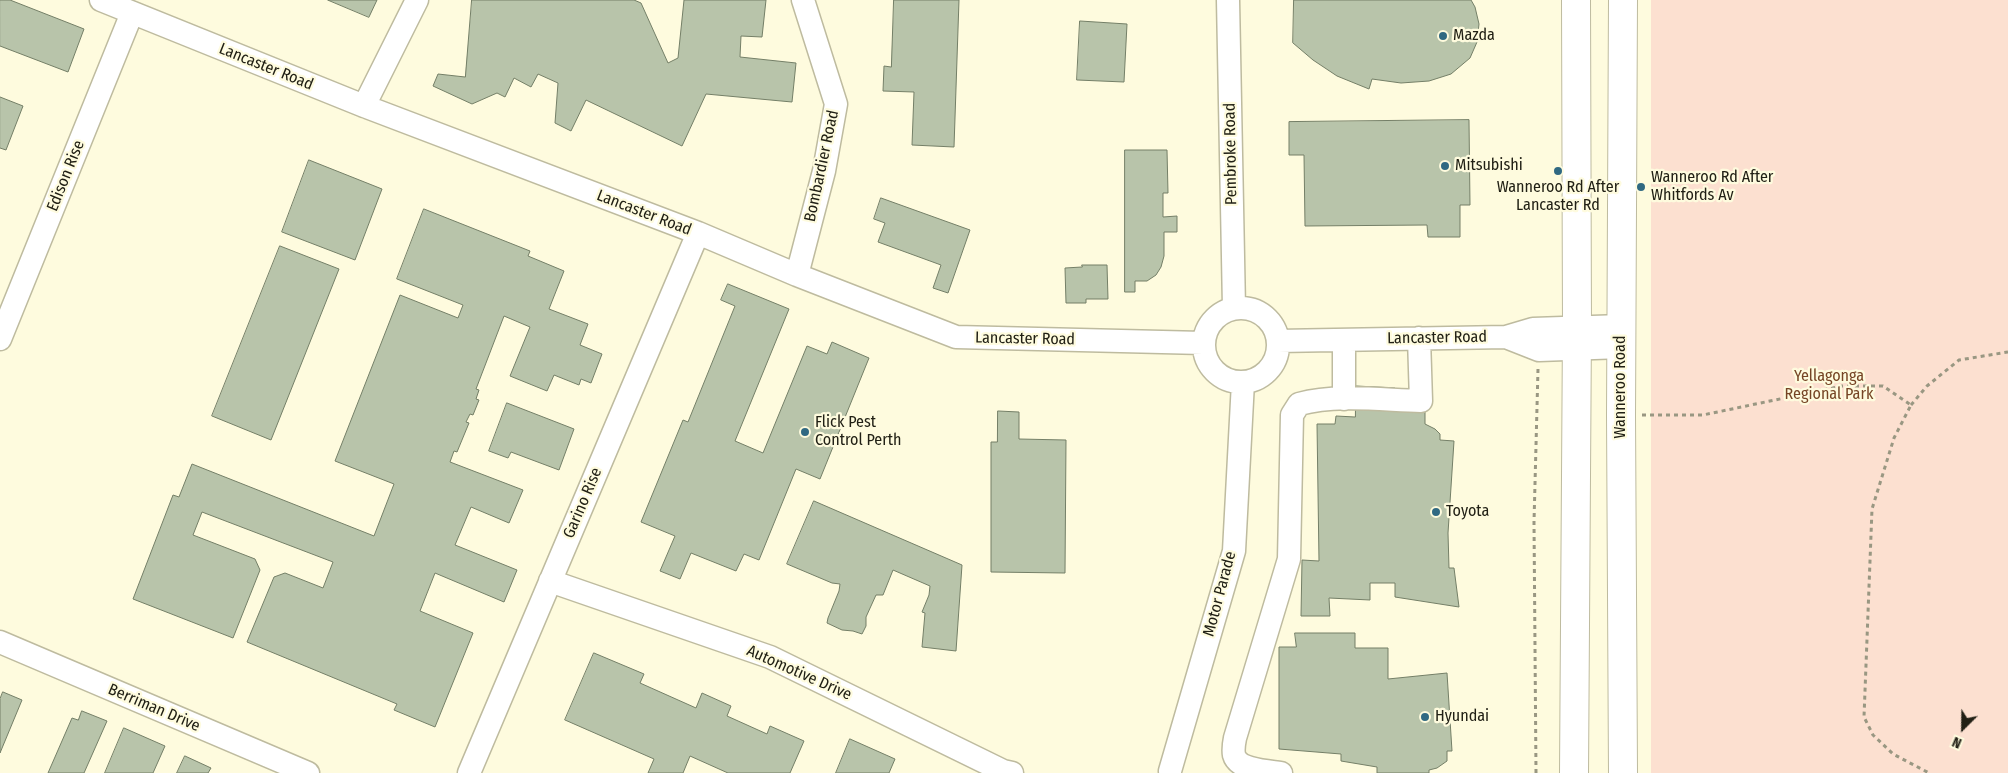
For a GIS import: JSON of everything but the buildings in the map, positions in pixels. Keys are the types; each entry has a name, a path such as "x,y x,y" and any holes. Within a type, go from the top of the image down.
{"highway":[{"path":"1574,773 1577,338 1576,0"},
{"name":"Wanneroo Road","path":"1623,773 1621,415 1624,0"}],"street":[{"name":"Lancaster Road","path":"101,0 364,106 698,233 797,275 956,337 1203,343"},
{"path":"364,106 417,0"},
{"name":"Bombardier Road","path":"797,275 824,171 836,104 803,0"},
{"name":"Pembroke Road","path":"1228,0 1234,308"},
{"name":"Edison Rise","path":"0,339 132,13"},
{"name":"Garino Rise","path":"469,773 698,233"},
{"path":"1234,308 1246,308 1258,312 1267,319 1274,329 1278,341 1277,353 1265,373 1255,379 1243,382 1225,378 1210,366 1205,355 1203,343 1206,330 1212,320 1222,312 1234,308"},
{"name":"Lancaster Road","path":"1278,341 1506,337 1533,329 1577,338 1622,337"},
{"name":"Lancaster Road","path":"1506,337 1539,350 1577,338"},
{"path":"1281,773 1246,766 1237,761 1234,754 1235,738 1290,559 1292,415 1299,404 1315,400 1421,400 1419,338"},
{"path":"1344,340 1344,399"},
{"name":"Motor Parade","path":"1165,772 1234,551 1243,382"},
{"name":"Automotive Drive","path":"550,581 770,657 1003,771 1012,773"},
{"name":"Berriman Drive","path":"0,642 308,773"}],"path":[{"path":"1536,773 1534,522 1539,350"},
{"path":"1930,773 1893,754 1873,735 1864,717 1866,620 1872,509 1894,438 1911,405 1927,386 1959,360 2008,352"},
{"path":"1621,415 1704,415 1842,386 1883,386 1911,405"}],"green space":[{"name":"Yellagonga Regional Park","path":"1651,0 2008,0 2008,773 1651,773"}],"place":[{"name":"Mazda","path":"1443,36"},
{"name":"Mitsubishi","path":"1445,166"},
{"name":"Wanneroo Rd After Lancaster Rd","path":"1558,171"},
{"name":"Wanneroo Rd After Whitfords Av","path":"1641,187"},
{"name":"Flick Pest Control Perth","path":"805,432"},
{"name":"Toyota","path":"1436,512"},
{"name":"Hyundai","path":"1425,717"}]}
